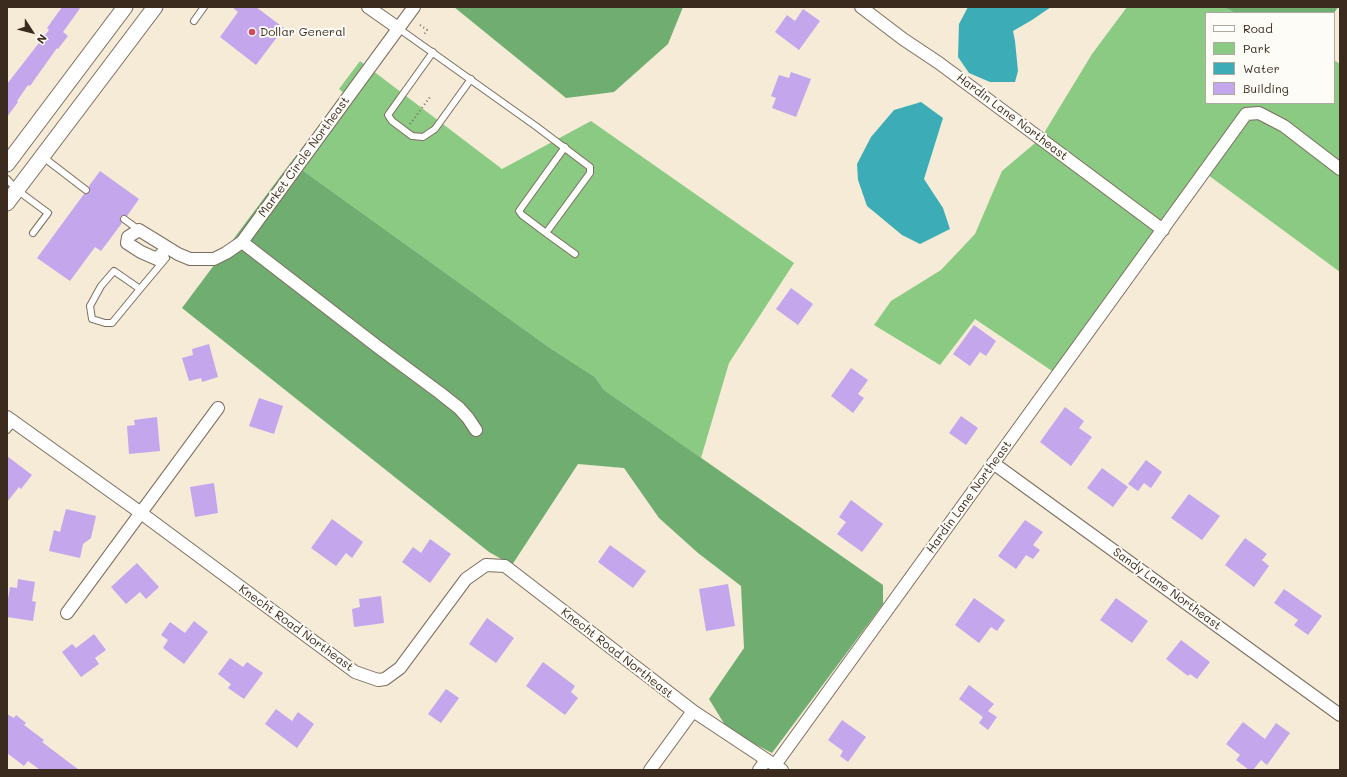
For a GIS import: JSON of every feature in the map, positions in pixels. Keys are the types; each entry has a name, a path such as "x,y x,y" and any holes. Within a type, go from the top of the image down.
{"street":[{"path":"7,164 125,7"},
{"path":"7,204 155,7"},
{"path":"368,7 398,28"},
{"name":"Market Circle Northeast","path":"139,230 190,259 214,259 242,242 414,7"},
{"name":"Hardin Lane Northeast","path":"861,7 901,37 940,63 1163,230"},
{"name":"Hardin Lane Northeast","path":"759,770 774,765 1246,114 1259,113 1284,126 1340,169"},
{"path":"24,142 43,157"},
{"path":"139,230 128,237 127,243 141,252 158,259 170,249"},
{"path":"242,242 459,408 476,430"},
{"path":"67,613 218,408"},
{"name":"Knecht Road Northeast","path":"9,423 141,513 355,672 378,680 385,680 400,668 466,579 486,565 505,566 693,711 774,765"},
{"name":"Sandy Lane Northeast","path":"993,463 1340,715"},
{"path":"650,770 693,711"}],"lane":[{"path":"194,21 204,7"},
{"path":"398,28 588,164 590,167 590,172 546,233"},
{"path":"433,52 388,115 389,119 402,129 412,136 417,137 423,137 431,133 471,79"},
{"path":"565,147 519,211 522,215 576,254"},
{"path":"43,157 86,190"},
{"path":"7,179 17,190 48,213 33,233"},
{"path":"124,219 139,230"},
{"path":"140,289 114,271 101,286 90,306 92,319 105,323 112,322 140,289 170,249"}],"path":[{"path":"410,125 430,97"}],"green space":[{"path":"454,7 683,7 668,44 614,92 566,98"},
{"path":"1127,7 1224,7 1233,12 1205,12 1205,104 1335,104 1335,61 1340,64 1340,272 1208,175 1058,375 975,319 940,365 874,325 891,301 941,270 975,234 1002,171 1041,138 1092,54"},
{"path":"1224,7 1338,7 1335,12 1233,12"},
{"path":"360,61 502,169 591,121 794,263 729,363 701,458 604,390 595,377 550,348 291,162 305,144 349,98 339,89"},
{"path":"291,162 550,348 595,377 604,390 883,585 883,604 772,753 728,730 709,699 744,648 741,586 698,553 659,518 624,468 578,464 512,565 489,552 182,308"}],"water":[{"path":"968,7 1051,7 1013,31 1018,71 1015,82 990,82 969,73 958,57 959,24"},
{"path":"921,102 943,118 924,179 943,208 950,229 920,244 902,235 867,206 858,180 857,164 871,137 894,110"}],"building":[{"path":"62,7 81,7 63,32 68,36 58,49 57,48 30,86 28,85 7,117 7,84 49,30 47,28"},
{"name":"Dollar General","path":"232,7 256,7 284,28 256,65 220,37 238,12"},
{"path":"803,9 820,21 799,50 775,32 787,15 795,21"},
{"path":"791,72 811,79 796,117 772,108 776,98 771,96 779,75 789,78"},
{"path":"100,171 139,199 127,216 123,215 120,217 122,223 101,251 95,247 70,281 37,258 84,194 90,192 89,186"},
{"path":"791,288 813,304 798,325 776,309"},
{"path":"974,325 996,341 986,356 980,352 970,366 953,354"},
{"path":"209,344 218,377 202,382 201,378 189,381 182,358 193,355 192,349"},
{"path":"851,368 868,380 858,394 864,398 853,413 831,396"},
{"path":"259,398 283,406 274,434 249,426"},
{"path":"1065,407 1084,421 1079,428 1092,437 1071,466 1040,442"},
{"path":"961,416 978,428 966,445 949,433"},
{"path":"157,417 160,451 129,454 127,426 135,425 134,420"},
{"path":"7,456 32,475 21,489 19,487 7,502"},
{"path":"1146,460 1162,472 1151,488 1144,483 1138,491 1128,484"},
{"path":"1102,468 1128,487 1113,507 1087,488"},
{"path":"214,483 218,513 195,517 190,487"},
{"path":"1189,494 1220,516 1202,540 1171,518"},
{"path":"851,500 883,524 862,552 837,534 846,522 839,517"},
{"path":"66,509 96,516 91,538 83,544 80,558 49,551 54,530 60,532"},
{"path":"332,519 363,542 352,558 346,553 336,566 311,548"},
{"path":"1025,520 1043,532 1033,545 1040,550 1033,559 1026,555 1016,569 998,556"},
{"path":"1245,538 1267,554 1262,560 1269,566 1254,587 1225,565"},
{"path":"430,539 451,554 430,583 402,562 413,547 421,553"},
{"path":"610,545 646,571 633,588 598,562"},
{"path":"137,563 159,587 146,599 140,592 126,604 111,587"},
{"path":"18,579 35,582 32,601 36,602 33,621 7,617 7,599 10,587 17,588"},
{"path":"728,584 735,626 706,631 699,589"},
{"path":"1284,589 1322,616 1308,635 1294,625 1298,620 1274,603"},
{"path":"381,596 384,623 354,627 352,609 360,607 359,599"},
{"path":"974,598 1005,620 997,631 991,627 979,643 955,625"},
{"path":"1116,598 1148,621 1132,643 1100,620"},
{"path":"487,618 514,638 496,663 469,644"},
{"path":"194,621 208,632 184,664 163,648 168,640 161,635 170,622 185,633"},
{"path":"94,634 106,650 95,658 99,664 81,677 62,652 72,644 76,648"},
{"path":"1181,640 1210,662 1197,679 1190,674 1188,676 1166,659"},
{"path":"230,658 243,667 247,662 263,673 244,699 228,688 231,684 218,674"},
{"path":"543,662 575,686 571,692 578,698 565,715 526,686"},
{"path":"969,685 994,704 988,711 997,717 988,730 979,723 983,717 959,699"},
{"path":"446,689 459,698 441,723 428,714"},
{"path":"276,709 292,721 298,712 314,724 297,748 265,724"},
{"path":"7,714 14,718 16,715 26,723 24,725 44,740 42,742 79,770 40,770 28,761 24,766 7,753"},
{"path":"842,720 866,737 848,762 840,756 843,751 828,740"},
{"path":"1243,722 1265,739 1276,723 1290,733 1267,765 1261,760 1253,770 1249,770 1236,760 1240,755 1226,744"}],"place":[{"name":"Dollar General","path":"252,32"}]}
